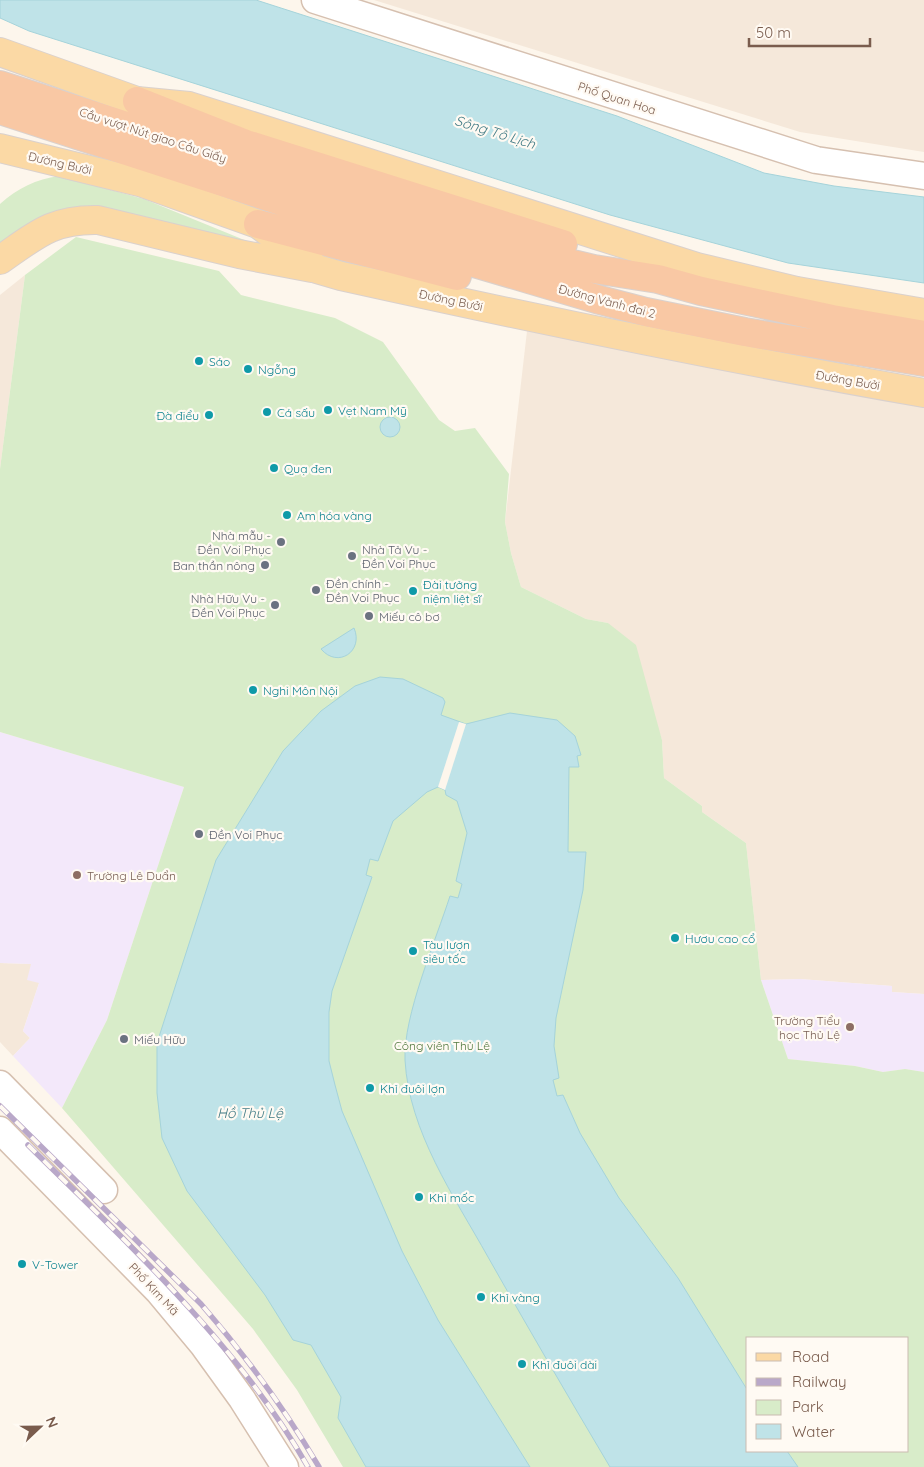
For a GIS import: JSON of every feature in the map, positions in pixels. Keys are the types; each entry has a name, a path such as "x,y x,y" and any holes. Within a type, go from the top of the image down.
{"highway":[{"name":"Cầu vượt Nút giao Cầu Giấy","path":"0,85 302,196"},
{"path":"137,101 246,144 577,248 658,279 701,292 924,335"},
{"name":"Cầu vượt Nút giao Cầu Giấy","path":"0,110 302,196"},
{"path":"302,196 594,269 658,279"},
{"name":"Đường Vành đai 2","path":"302,196 454,257 646,312 924,362"},
{"path":"258,224 581,310 646,312"}],"main road":[{"name":"Phố Quan Hoa","path":"315,0 816,160 924,176"},
{"path":"0,52 137,101 190,106 697,267 764,285 924,313"},
{"name":"Đường Bưởi","path":"0,148 143,182 258,224 317,269 544,320 815,374 924,393"},
{"path":"0,260 42,230 59,223 90,220 239,254 317,269"},
{"path":"0,1084 104,1190"},
{"name":"Phố Kim Mã","path":"0,1130 34,1167 158,1291 203,1345 242,1399 285,1467"},
{"path":"0,1161 34,1167 64,1149"}],"shaded area":[{"path":"374,0 924,0 924,152 800,132"},
{"path":"25,275 0,469 0,295"},
{"path":"527,331 924,404 924,994 892,992 892,986 800,979 761,980 746,843 702,812 702,806 664,778 662,740 650,704 608,623 586,619 521,587 511,553 505,522"},
{"name":"Trường Lê Duẩn","path":"0,732 184,787 107,1020 62,1108 13,1056 30,1038 23,1031 39,983 27,980 31,964 0,963"},
{"path":"0,963 31,964 39,983 23,1031 30,1038 13,1056 0,1042"},
{"name":"Trường Tiểu học Thủ Lệ","path":"800,979 892,986 892,992 924,994 924,1072 905,1069 883,1072 855,1066 788,1059 761,980"}],"green space":[{"path":"59,176 144,199 276,253 98,215 0,256 0,204 28,185 43,179"},
{"name":"Công viên Thủ Lệ","path":"76,237 219,271 241,295 335,318 383,342 439,420 455,431 475,428 509,474 505,522 511,553 521,587 586,619 608,623 636,645 662,740 664,778 702,806 702,812 746,843 761,980 788,1059 855,1066 883,1072 905,1069 924,1072 924,1467 343,1467 297,1390 253,1329 62,1108 107,1020 184,787 0,732 0,469 25,275"}],"water":[{"name":"Sông Tô Lịch","path":"0,0 256,0 617,116 764,173 834,186 924,197 924,283 788,263 610,215 29,31 0,18"},
{"path":"386,417 394,417 400,423 400,431 394,437 386,437 380,431 380,423"},
{"path":"354,628 355,644 348,655 335,657 328,655 321,649"},
{"name":"Hồ Thủ Lệ","path":"380,677 403,679 443,698 445,702 441,715 466,724 510,713 557,720 575,736 581,755 577,756 579,767 569,767 568,852 586,852 583,890 556,1018 554,1046 559,1078 553,1080 557,1096 563,1095 580,1133 619,1198 678,1278 746,1388 746,1452 788,1452 798,1467 610,1467 435,1163 415,1113 408,1087 405,1060 409,1022 422,978 450,896 458,898 462,884 456,881 467,833 457,801 446,795 445,790 438,787 427,792 393,821 378,861 370,859 366,875 372,877 332,991 329,1012 329,1061 342,1111 402,1251 438,1320 530,1467 366,1467 338,1418 341,1397 311,1345 293,1340 265,1295 187,1191 162,1138 157,1093 157,1043 216,860 283,751 321,711 355,686"}],"pier":[{"path":"459,722 466,724 445,790 438,787"}],"railway":[{"path":"0,1106 201,1304 264,1383 319,1467"},
{"path":"28,1145 142,1258 215,1337 280,1422 308,1467"}],"place":[{"name":"Sáo","path":"199,361"},
{"name":"Ngỗng","path":"248,369"},
{"name":"Vẹt Nam Mỹ","path":"328,410"},
{"name":"Cá sấu","path":"267,412"},
{"name":"Đà điểu","path":"209,415"},
{"name":"Quạ đen","path":"274,468"},
{"name":"Am hóa vàng","path":"287,515"},
{"name":"Nhà mẫu - Đền Voi Phục","path":"281,542"},
{"name":"Nhà Tả Vu - Đền Voi Phục","path":"352,556"},
{"name":"Ban thần nông","path":"265,565"},
{"name":"Đền chính - Đền Voi Phục","path":"316,590"},
{"name":"Đài tưởng niệm liệt sĩ","path":"413,591"},
{"name":"Nhà Hữu Vu - Đền Voi Phục","path":"275,605"},
{"name":"Miếu cô bơ","path":"369,616"},
{"name":"Nghi Môn Nội","path":"253,690"},
{"name":"Đền Voi Phục","path":"199,834"},
{"name":"Trường Lê Duẩn","path":"77,875"},
{"name":"Hươu cao cổ","path":"675,938"},
{"name":"Tàu lượn siêu tốc","path":"413,951"},
{"name":"Trường Tiểu học Thủ Lệ","path":"850,1027"},
{"name":"Miếu Hữu","path":"124,1039"},
{"name":"Khỉ đuôi lợn","path":"370,1088"},
{"name":"Khỉ mốc","path":"419,1197"},
{"name":"V-Tower","path":"22,1264"},
{"name":"Khỉ vàng","path":"481,1297"},
{"name":"Khỉ đuôi dài","path":"522,1364"}]}
